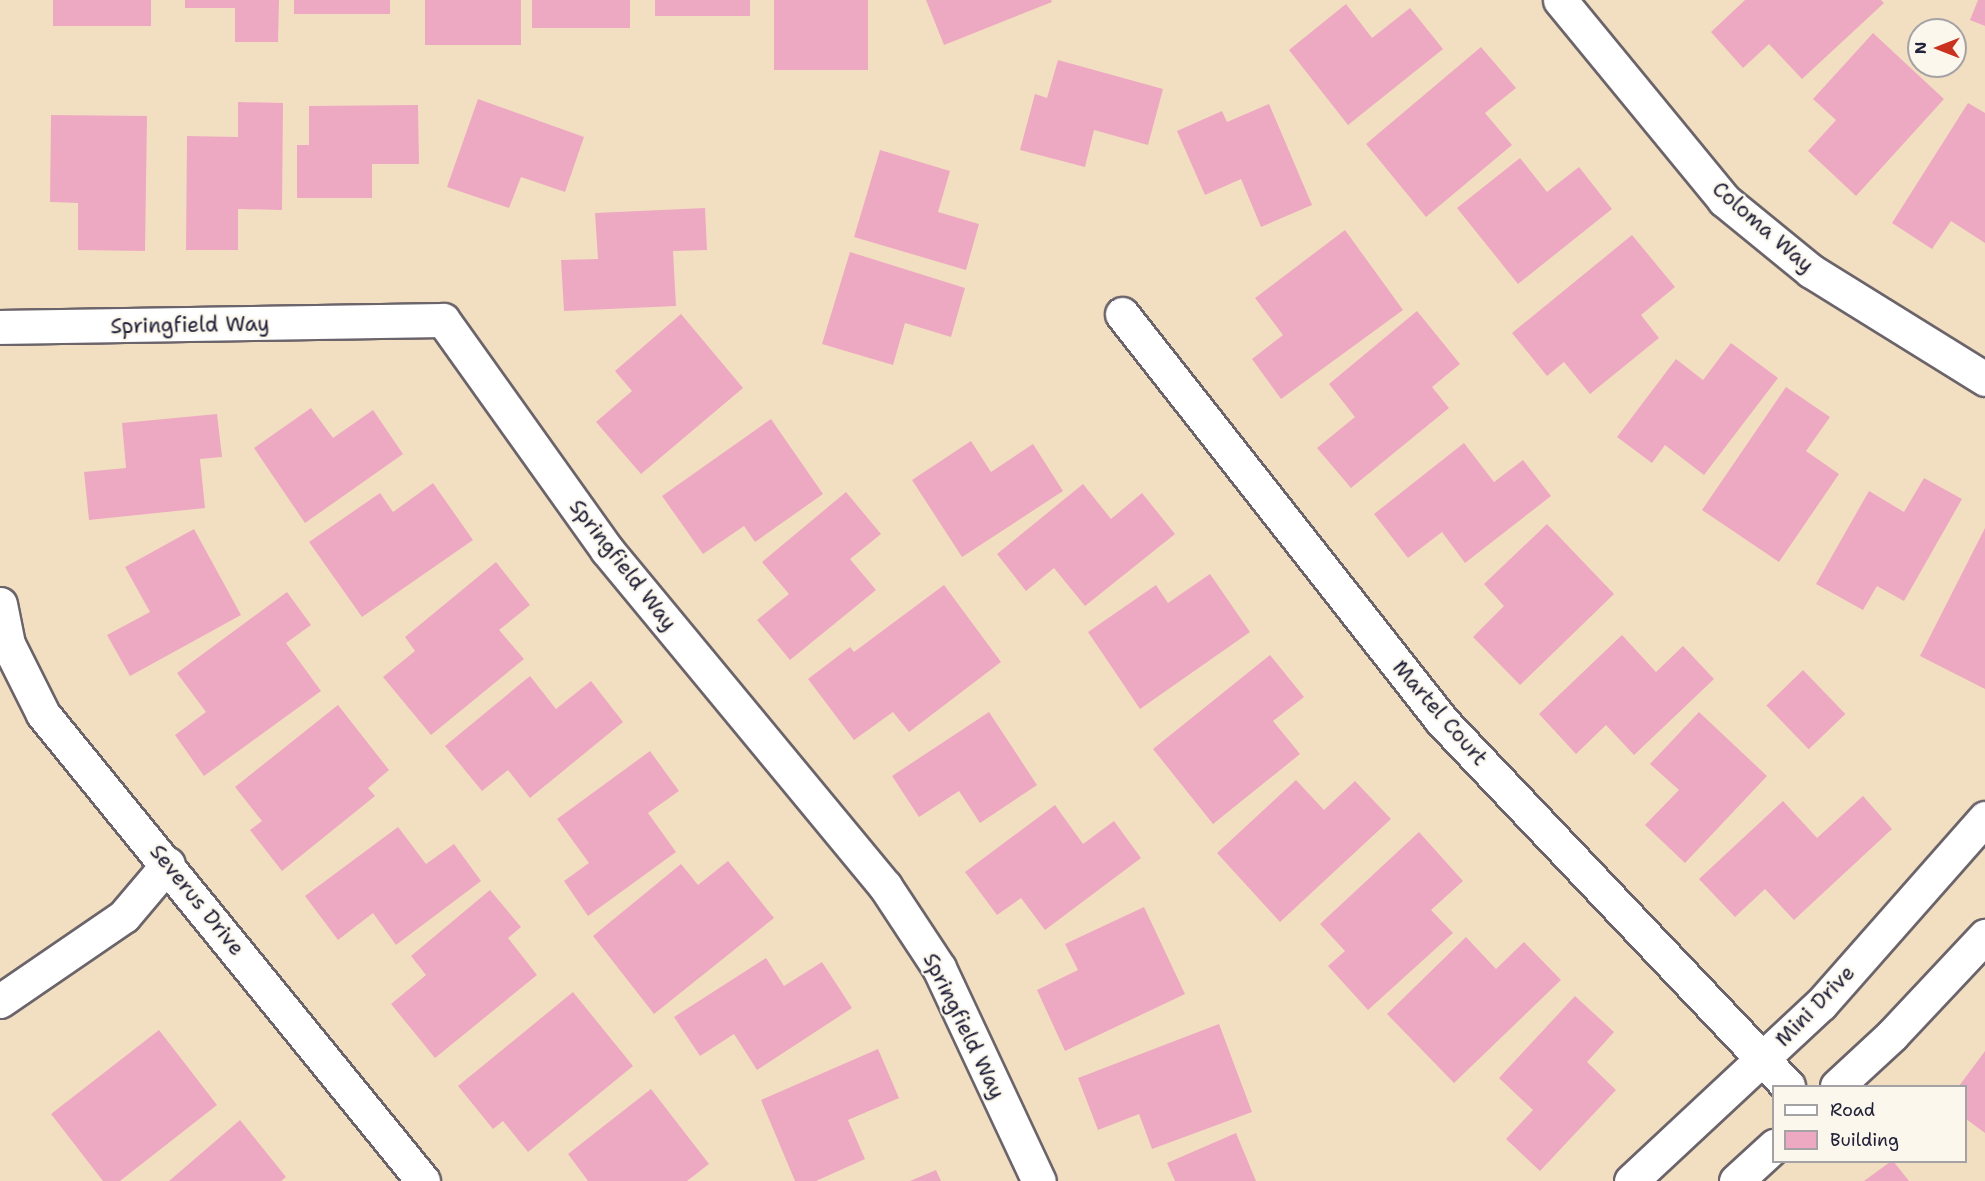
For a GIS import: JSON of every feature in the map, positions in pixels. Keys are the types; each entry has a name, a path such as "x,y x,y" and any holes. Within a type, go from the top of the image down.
{"street":[{"name":"Coloma Way","path":"1560,0 1724,200 1811,271 1985,379"},
{"name":"Martel Court","path":"1122,314 1442,721 1787,1085"},
{"name":"Springfield Way","path":"0,327 443,320 607,550 885,886 939,968 1038,1181"},
{"name":"Severus Drive","path":"0,604 8,644 43,714 168,864 423,1181"},
{"name":"Mini Drive","path":"1631,1181 1821,1004 1985,818"},
{"path":"0,1001 124,916 168,864"},
{"path":"1838,1085 1892,1035 1985,936"},
{"path":"1736,1181 1772,1147"}],"building":[{"path":"53,0 151,0 151,26 53,26"},
{"path":"185,0 279,0 278,42 235,42 235,8 185,8"},
{"path":"294,0 390,0 390,14 294,14"},
{"path":"425,0 521,0 521,45 425,45"},
{"path":"532,0 630,0 630,28 532,28"},
{"path":"655,0 750,0 750,16 655,16"},
{"path":"774,0 868,0 868,70 774,70"},
{"path":"926,0 1051,0 1052,2 944,45"},
{"path":"1745,0 1881,0 1884,3 1802,79 1769,44 1743,68 1711,32"},
{"path":"1978,0 1985,0 1985,26 1970,20"},
{"path":"1346,4 1372,38 1410,8 1443,49 1348,125 1289,50"},
{"path":"1873,33 1907,65 1907,78 1921,78 1944,99 1856,196 1808,151 1836,120 1813,99"},
{"path":"1481,47 1516,88 1485,113 1512,145 1426,217 1366,144"},
{"path":"1058,60 1163,89 1148,145 1094,130 1085,167 1020,150 1035,94 1047,98"},
{"path":"478,99 584,137 565,192 521,177 509,208 447,187"},
{"path":"238,102 283,103 282,210 238,209 238,250 186,250 187,136 238,137"},
{"path":"1968,103 1985,113 1985,243 1951,221 1932,249 1892,223"},
{"path":"1269,104 1312,205 1261,227 1241,179 1205,195 1177,131 1222,111 1227,122"},
{"path":"418,105 419,164 372,164 372,198 297,198 297,145 309,145 309,106"},
{"path":"51,115 147,116 145,251 78,250 78,203 50,202"},
{"path":"880,150 950,171 938,212 979,224 966,270 854,237"},
{"path":"1520,158 1547,192 1579,167 1612,209 1518,284 1457,208"},
{"path":"705,208 707,250 673,251 676,306 564,311 561,260 598,259 595,213"},
{"path":"1345,230 1403,310 1281,399 1252,359 1283,335 1255,298"},
{"path":"1632,235 1675,287 1641,315 1659,338 1590,394 1564,362 1547,376 1512,333"},
{"path":"850,252 965,288 951,337 905,323 893,365 822,344"},
{"path":"1417,311 1460,364 1432,387 1449,408 1351,488 1317,448 1355,417 1329,384"},
{"path":"681,314 743,388 641,474 596,422 632,391 615,371"},
{"path":"1731,343 1778,378 1704,475 1665,445 1652,463 1617,437 1676,359 1703,380"},
{"path":"1786,387 1830,417 1806,451 1839,474 1779,562 1702,510"},
{"path":"311,408 333,438 373,410 403,454 305,523 254,448"},
{"path":"217,414 222,457 200,459 205,508 89,520 84,472 126,468 122,423"},
{"path":"771,419 823,494 755,542 744,526 703,554 662,496"},
{"path":"971,441 991,472 1033,444 1063,491 962,557 912,480"},
{"path":"1464,443 1494,482 1523,460 1551,496 1465,563 1442,532 1408,558 1374,514"},
{"path":"1924,478 1962,499 1904,601 1877,586 1863,610 1816,584 1869,491 1904,512"},
{"path":"433,483 473,540 362,617 309,542 380,493 393,512"},
{"path":"1083,484 1111,519 1142,493 1175,534 1085,606 1054,568 1026,591 997,554"},
{"path":"846,492 881,534 850,559 876,590 790,660 757,620 789,594 762,562"},
{"path":"1547,524 1614,594 1520,685 1473,637 1504,606 1484,584"},
{"path":"1985,528 1985,689 1920,656"},
{"path":"194,529 241,615 130,676 107,635 150,612 125,567"},
{"path":"496,562 530,605 499,630 524,659 431,735 383,677 415,651 405,637"},
{"path":"1210,574 1250,632 1140,709 1088,632 1156,585 1168,603"},
{"path":"944,585 1001,662 909,732 893,712 854,740 808,679 850,647 854,652"},
{"path":"287,592 311,625 286,643 321,691 204,776 175,735 206,712 177,673"},
{"path":"1622,635 1656,672 1683,646 1714,679 1634,755 1606,725 1576,754 1539,714"},
{"path":"1270,655 1304,697 1273,721 1300,754 1213,824 1153,749"},
{"path":"1803,670 1845,714 1809,749 1766,705"},
{"path":"530,676 556,709 591,681 623,722 530,798 508,770 482,791 445,746"},
{"path":"338,705 389,770 368,788 375,796 282,871 250,830 262,821 235,787"},
{"path":"989,712 1037,785 980,823 959,791 919,817 892,776"},
{"path":"1699,712 1767,776 1685,863 1645,825 1679,790 1650,764"},
{"path":"650,751 679,791 648,813 676,852 588,916 564,881 589,863 557,819"},
{"path":"1296,780 1324,810 1355,781 1391,819 1280,922 1217,853"},
{"path":"1863,796 1892,829 1794,920 1765,889 1735,917 1699,879 1783,801 1817,838"},
{"path":"1055,805 1083,844 1114,821 1141,858 1045,930 1021,898 997,915 965,872"},
{"path":"398,827 426,864 454,844 481,881 396,945 373,913 338,940 305,896"},
{"path":"1419,832 1463,881 1431,910 1453,933 1368,1010 1328,966 1345,951 1320,924"},
{"path":"728,861 774,918 654,1014 593,936 681,864 698,885"},
{"path":"490,890 521,927 508,938 537,975 435,1058 391,1004 426,975 411,956"},
{"path":"1144,907 1185,994 1065,1051 1037,990 1078,970 1065,944"},
{"path":"1466,937 1496,969 1524,942 1561,980 1454,1083 1387,1014"},
{"path":"766,958 784,986 822,962 852,1008 757,1070 734,1034 700,1056 674,1017"},
{"path":"573,992 633,1066 528,1152 503,1121 493,1129 458,1086"},
{"path":"1575,996 1614,1032 1587,1062 1616,1090 1540,1171 1506,1139 1533,1110 1499,1078"},
{"path":"1219,1024 1252,1112 1152,1149 1139,1114 1098,1130 1078,1078"},
{"path":"159,1030 217,1105 120,1181 103,1181 51,1114"},
{"path":"878,1049 899,1098 848,1120 865,1159 816,1181 795,1181 761,1100"},
{"path":"1985,1051 1985,1133 1967,1120 1967,1085 1960,1085"},
{"path":"651,1089 709,1164 687,1181 588,1181 568,1154"},
{"path":"240,1120 286,1177 281,1181 169,1181"},
{"path":"1236,1133 1256,1181 1175,1181 1167,1163"},
{"path":"1889,1163 1895,1163 1909,1181 1864,1181"},
{"path":"936,1170 941,1181 910,1181"}]}
